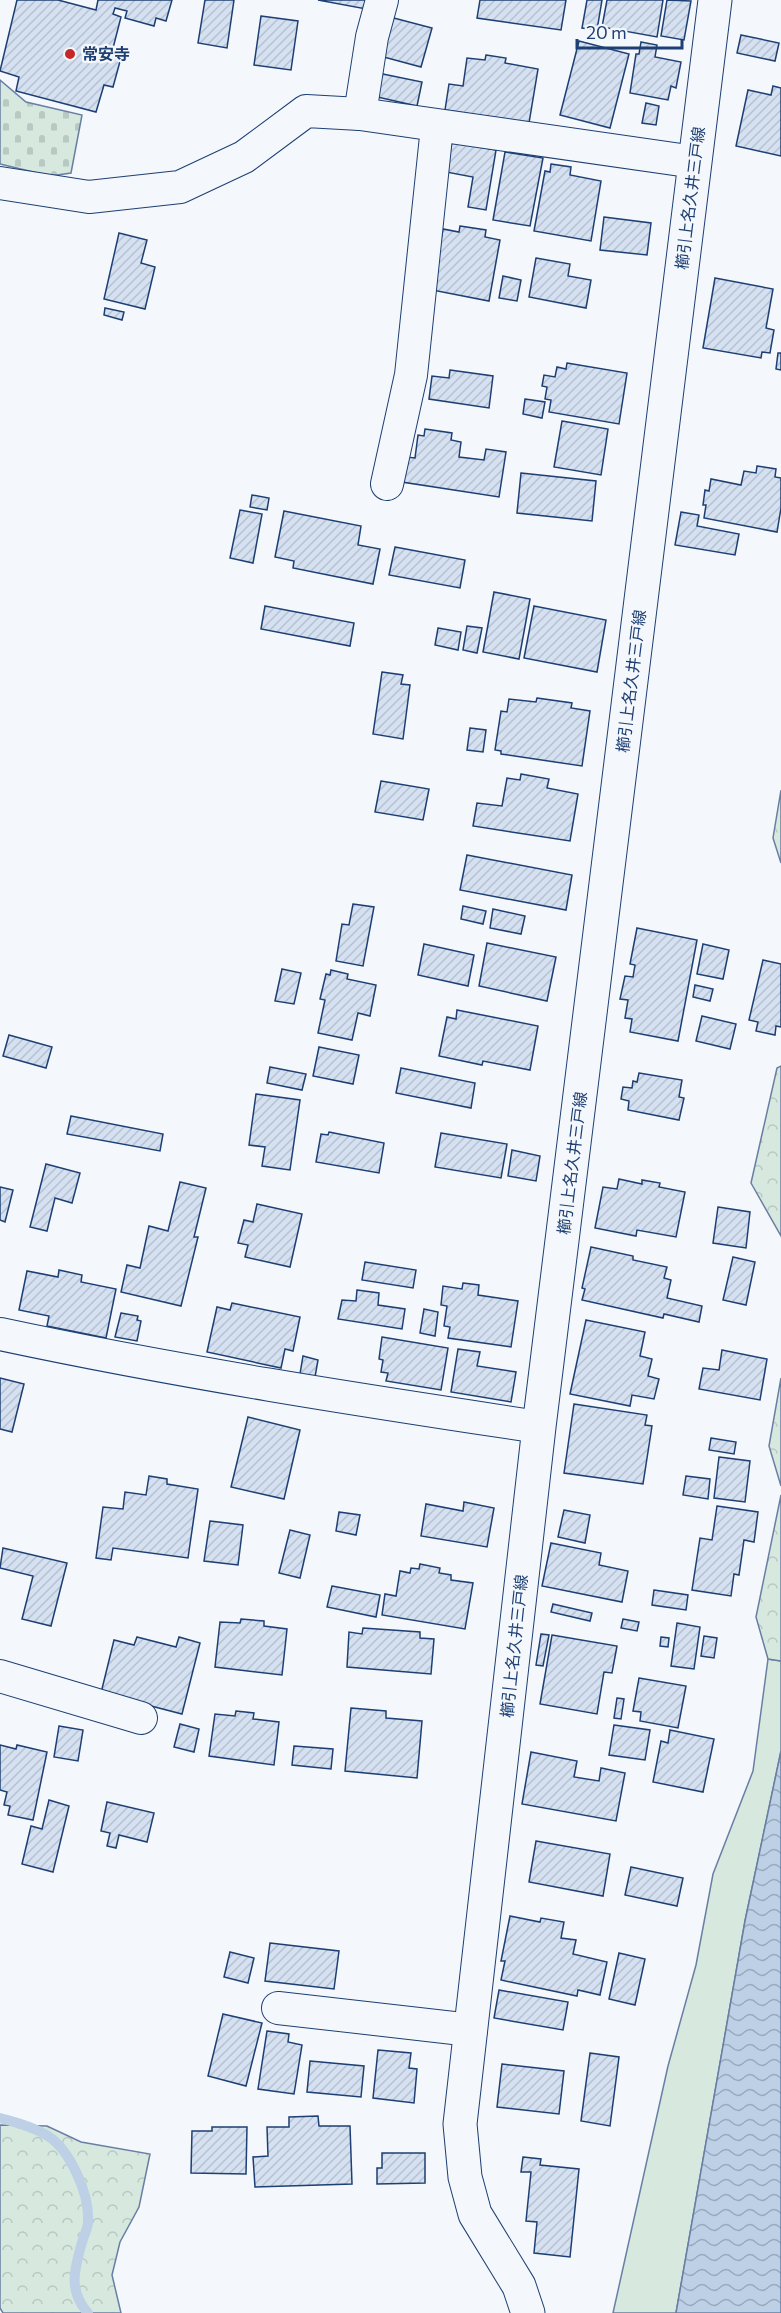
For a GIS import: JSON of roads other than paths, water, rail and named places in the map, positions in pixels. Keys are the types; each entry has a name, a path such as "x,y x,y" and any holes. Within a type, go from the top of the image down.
{"main road":[{"name":"櫛引上名久井三戸線","path":"528,2313 519,2286 475,2214 465,2177 460,2124 539,1426 715,0"}],"street":[{"path":"360,114 372,37 382,0"},
{"path":"0,183 89,197 180,187 244,157 306,111 360,114 437,127 695,162"},
{"path":"387,484 411,375 437,127"},
{"path":"0,1334 105,1357 380,1403 539,1426"},
{"path":"0,1676 141,1718"},
{"path":"278,2008 471,2030"}],"water":[{"path":"781,1751 781,2313 676,2313 745,1921"}],"waterway":[{"path":"0,2118 31,2127 48,2136 64,2152 77,2174 86,2199 88,2222 80,2249 75,2287 77,2296 88,2313"}],"place":[{"name":"常安寺","path":"70,54"}]}
